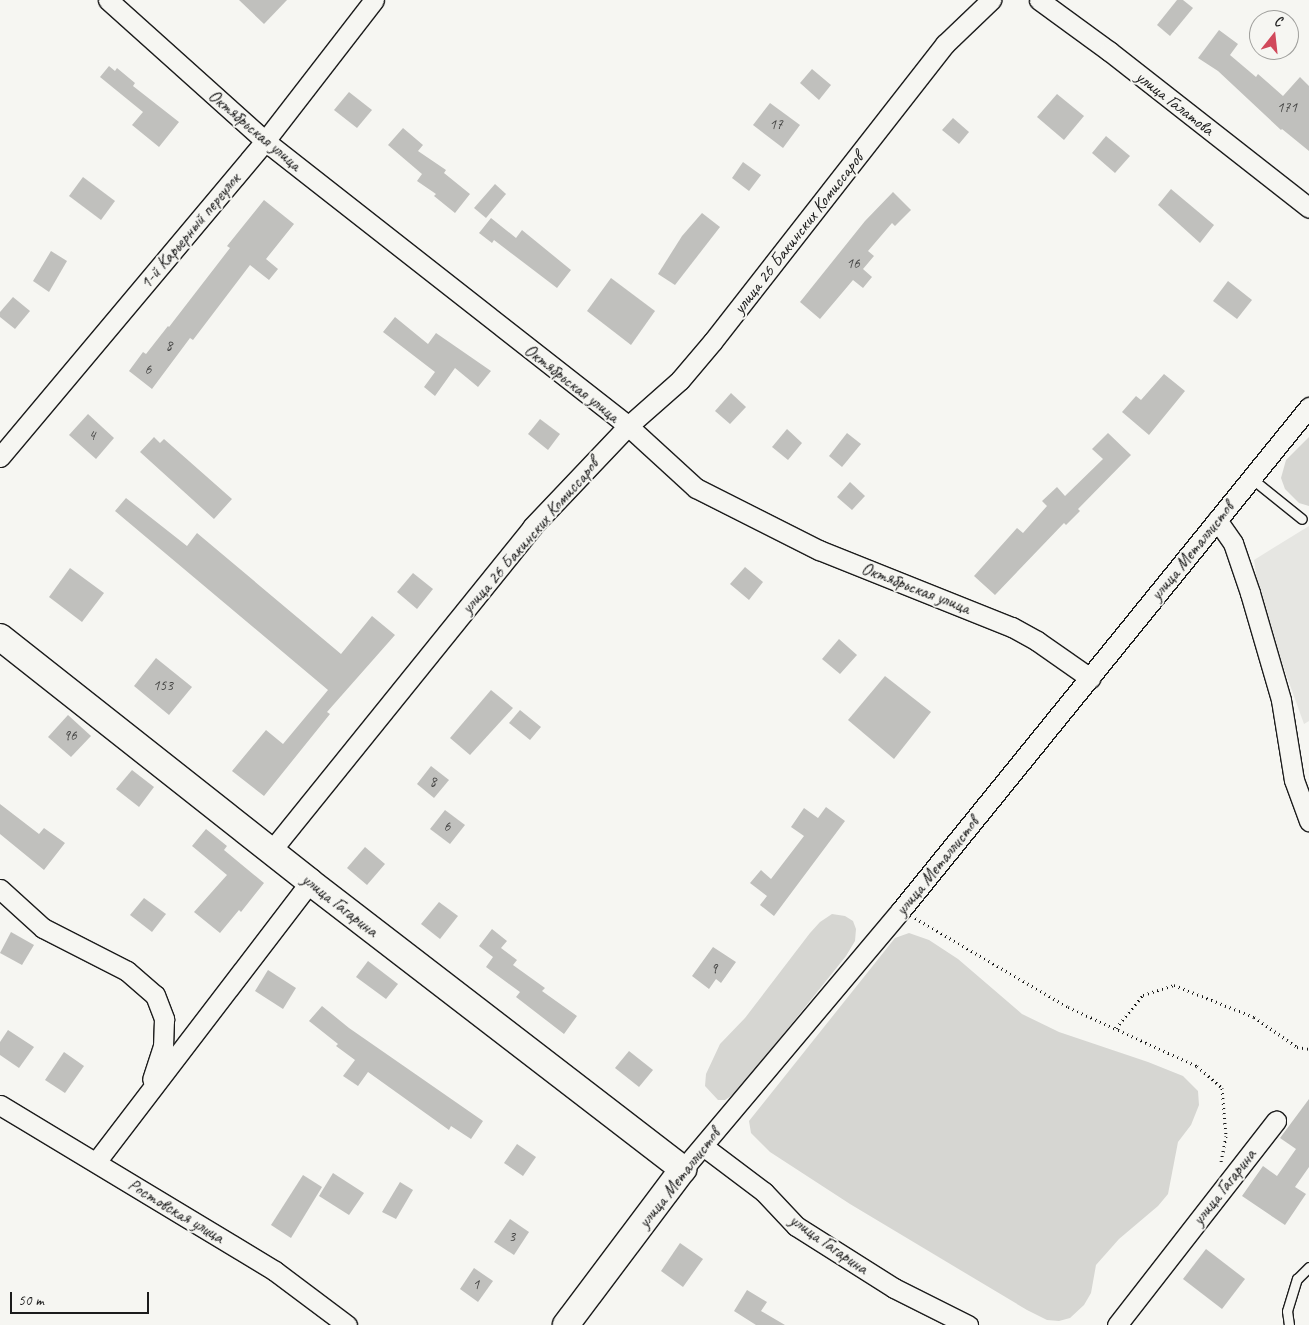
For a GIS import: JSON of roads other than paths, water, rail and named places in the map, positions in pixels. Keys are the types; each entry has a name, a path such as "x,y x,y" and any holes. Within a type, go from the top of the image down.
{"main road":[{"name":"улица Гагарина","path":"0,637 310,882 683,1169"},
{"name":"улица Металлистов","path":"566,1325 683,1169"}],"street":[{"name":"Октябрьская улица","path":"108,0 265,141 628,426 696,488 819,550 1012,627 1037,641 1090,678"},
{"name":"1-й Карьерный переулок","path":"0,457 265,141 374,0"},
{"name":"улица 26 Бакинских Комиссаров","path":"271,851 532,527 628,426 680,380 713,341 945,44 991,0"},
{"name":"улица Галатова","path":"1039,0 1109,51 1309,208"},
{"name":"улица Металлистов","path":"683,1169 901,910 1309,407"},
{"path":"1217,520 1233,543 1250,593 1281,700 1294,780 1309,821"},
{"path":"96,1162 146,1094 310,882"},
{"path":"0,890 43,928 127,972 155,995 164,1019 163,1046 146,1094"},
{"name":"Ростовская улица","path":"0,1105 275,1271 347,1325"},
{"name":"улица Гагарина","path":"1117,1325 1276,1121"},
{"name":"улица Гагарина","path":"702,1146 764,1192 796,1226 894,1288 968,1325"}],"lane":[{"path":"1251,478 1302,519"},
{"path":"1289,1325 1287,1311 1297,1279 1309,1267"}]}
